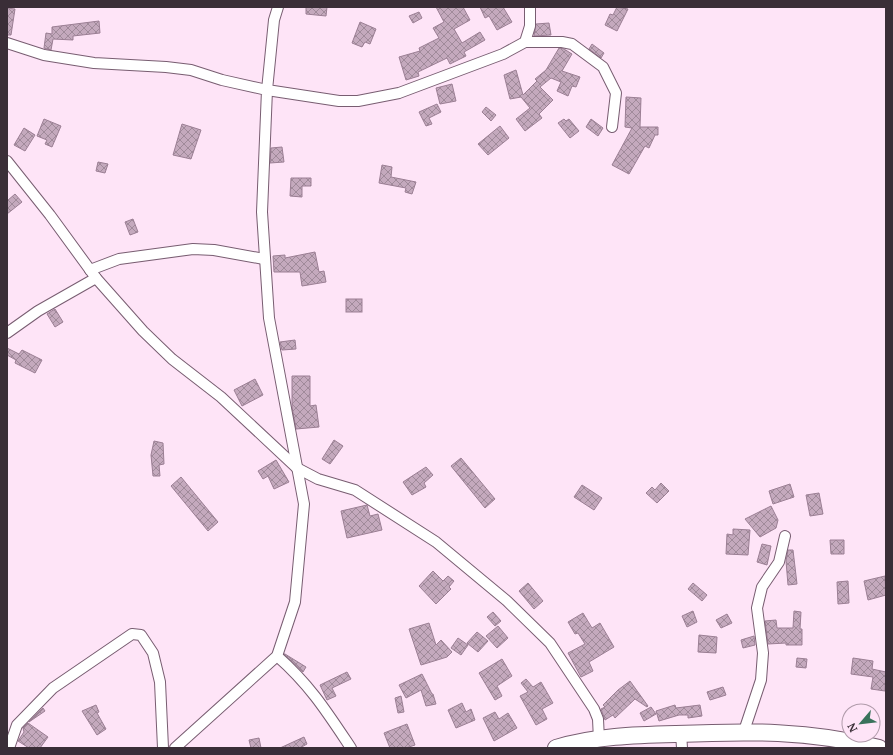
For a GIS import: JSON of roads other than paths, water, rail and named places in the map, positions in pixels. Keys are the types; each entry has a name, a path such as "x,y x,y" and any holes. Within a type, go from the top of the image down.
{"main road":[{"path":"556,748 622,736 681,741 744,731 836,739 879,748"}],"street":[{"path":"174,748 277,656 295,602 304,504 268,318 262,212 267,90 274,20 278,7"},
{"path":"525,42 530,26 530,7"},
{"path":"7,43 44,55 94,63 166,67 190,70 222,80 267,90 339,100 358,101 406,90 503,54 525,42 562,42 572,44 603,67 616,93 612,127"},
{"path":"7,161 50,215 93,274 143,332 160,348 221,397 297,468 318,478 355,490 436,542 507,601 550,643 568,669 598,719 599,740"},
{"path":"7,332 93,274 119,259 193,249 214,250 264,259"},
{"path":"744,731 761,680 763,653 757,608 762,587 779,562 785,536"},
{"path":"9,748 17,725 53,688 132,634 141,635 153,653 160,682 163,748"},
{"path":"277,656 300,677 316,696 351,748"}]}
